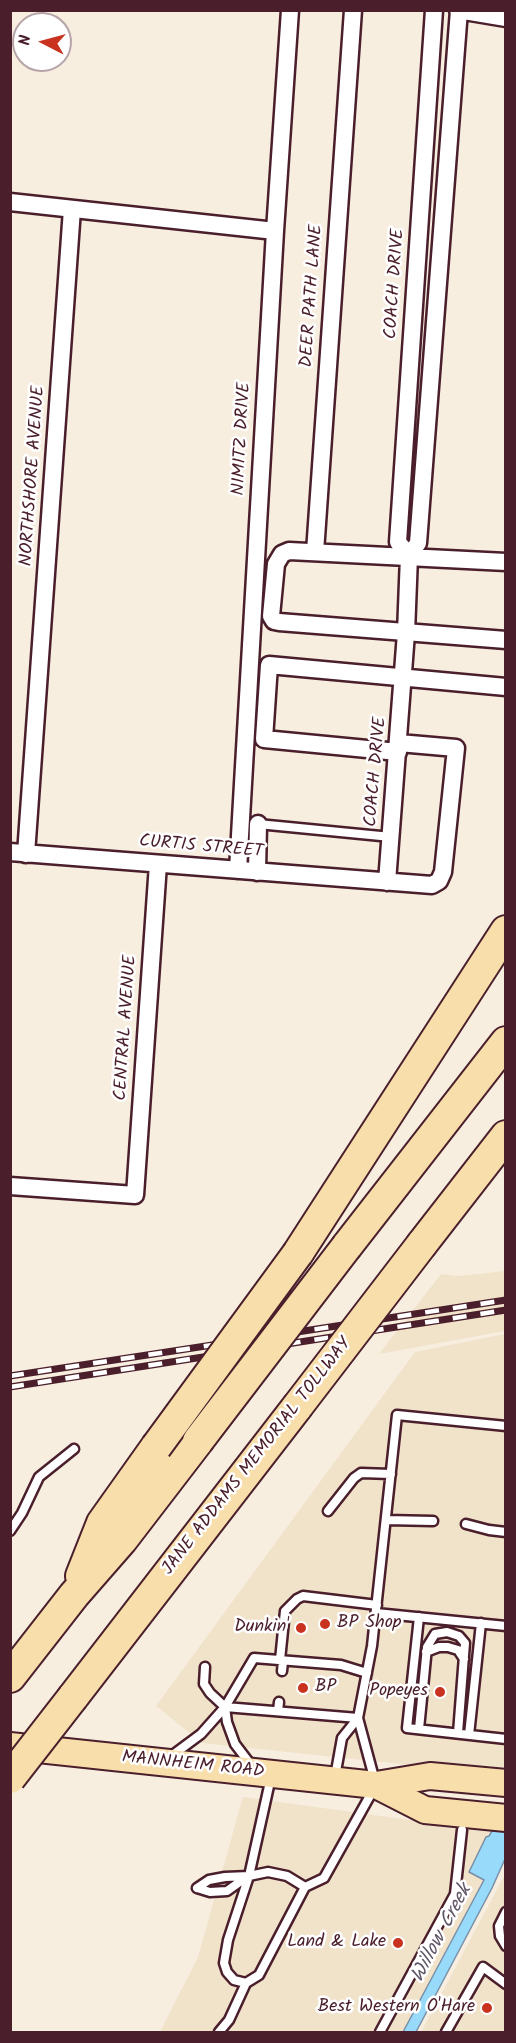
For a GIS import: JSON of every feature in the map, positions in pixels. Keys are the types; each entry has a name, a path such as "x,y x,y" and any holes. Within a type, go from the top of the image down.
{"highway":[{"path":"74,1595 102,1523 298,1253 506,931"},
{"path":"10,1677 74,1595 122,1540 506,1042"},
{"name":"JANE ADDAMS MEMORIAL TOLLWAY","path":"10,1778 506,1136"}],"main road":[{"name":"MANNHEIM ROAD","path":"10,1746 376,1785 430,1776 506,1783"},
{"name":"MANNHEIM ROAD","path":"376,1785 425,1810 502,1818"}],"street":[{"name":"NIMITZ DRIVE","path":"238,870 274,231 290,10"},
{"name":"DEER PATH LANE","path":"315,552 353,10"},
{"name":"COACH DRIVE","path":"409,556 398,542 434,10"},
{"path":"459,11 506,18"},
{"name":"COACH DRIVE","path":"387,882 403,678 409,556 418,543 459,11"},
{"path":"10,202 274,231"},
{"name":"NORTHSHORE AVENUE","path":"18,853 72,209"},
{"path":"506,562 289,551 282,554 276,564 271,616 274,621 506,640"},
{"path":"398,748 264,739 268,665 506,687"},
{"name":"CURTIS STREET","path":"18,853 432,885 441,878 456,748 398,748"},
{"path":"257,872 258,824"},
{"name":"CENTRAL AVENUE","path":"10,1186 135,1195 158,864"}],"lane":[{"path":"258,824 391,837"},
{"path":"219,2032 229,2020 246,1983 259,1975 305,1887 324,1878 376,1785 358,1718 377,1609 397,1415 506,1426"},
{"path":"10,1531 22,1514 39,1477 74,1449"},
{"path":"328,1511 354,1478 361,1473 391,1474"},
{"path":"386,1520 433,1521"},
{"path":"466,1524 506,1532"},
{"path":"282,1671 285,1611 303,1596 419,1617 506,1626"},
{"path":"419,1617 407,1728 506,1739"},
{"path":"470,1735 481,1623"},
{"path":"419,1729 427,1647 435,1634 447,1632 459,1636 465,1643 458,1733"},
{"path":"426,1652 439,1647 448,1647 458,1650 465,1659"},
{"path":"162,1763 201,1734 225,1707 254,1658 341,1665 367,1673"},
{"path":"303,1673 304,1662"},
{"path":"322,1674 323,1664"},
{"path":"340,1676 341,1665"},
{"path":"205,1667 204,1683 210,1693 225,1707 227,1722 235,1744 264,1774 249,1876 228,1940 224,1963 227,1972 234,1980 246,1983"},
{"path":"225,1707 279,1706 336,1712 358,1718"},
{"path":"334,1781 342,1738 358,1718"},
{"path":"380,2032 455,1894 462,1830"},
{"path":"249,1876 227,1891 210,1892 197,1888 208,1880 268,1872 287,1876 305,1887"},
{"path":"506,1912 499,1926 500,1936 506,1946"},
{"path":"446,2032 483,1967 506,1984"},
{"path":"229,2020 230,2032"}],"shaded area":[{"path":"505,1269 505,1331 379,1354 441,1274 458,1276"},
{"path":"505,1334 505,1775 202,1743 156,1706 415,1352"},
{"path":"243,1797 490,1831 469,1872 484,1879 403,2032 160,2032 198,1957"},
{"path":"505,1875 505,2032 421,2032 502,1880"}],"water":[{"path":"505,1809 505,1859 492,1888 416,2032 403,2032 484,1880 469,1872 486,1837 489,1836"}],"railway":[{"path":"10,1376 506,1300"},
{"path":"10,1387 506,1310"}],"place":[{"name":"BP Shop","path":"325,1624"},
{"name":"Dunkin'","path":"301,1628"},
{"name":"BP","path":"303,1688"},
{"name":"Popeyes","path":"440,1692"},
{"name":"Land & Lake","path":"398,1943"},
{"name":"Best Western O'Hare","path":"487,2008"}],"water label":[{"name":"Willow Creek","path":"443,1934"}]}
